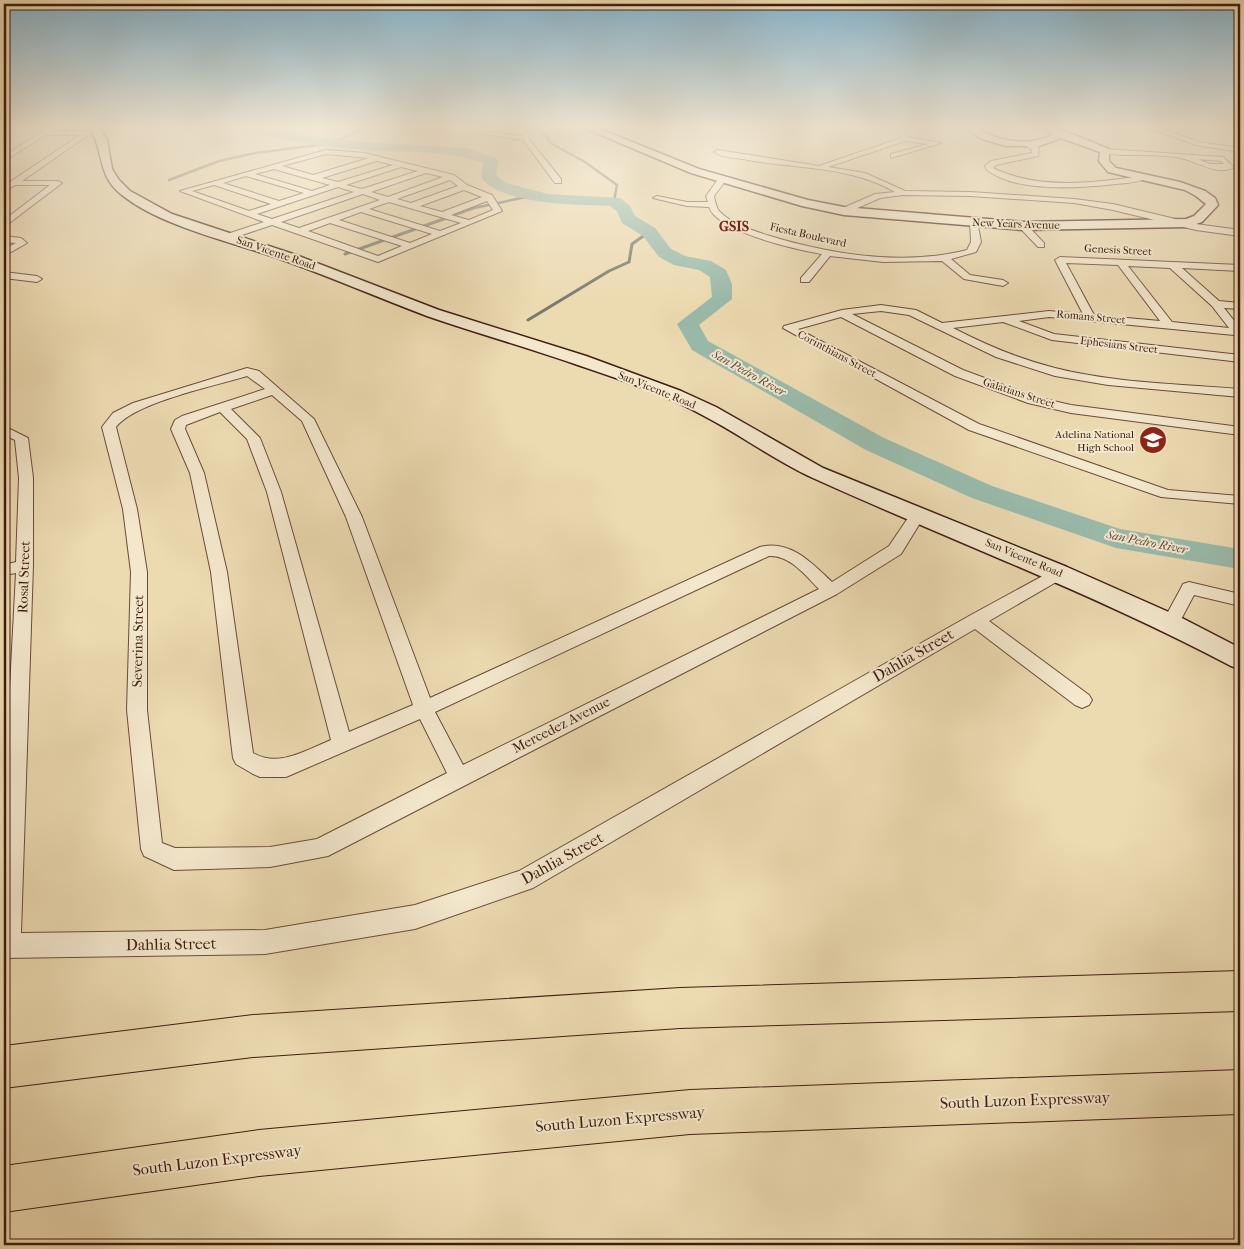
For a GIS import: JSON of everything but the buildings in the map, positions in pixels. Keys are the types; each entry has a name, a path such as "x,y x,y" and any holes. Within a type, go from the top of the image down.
{"highway":[{"path":"4,1067 253,1036 680,1008 1240,991"},
{"name":"South Luzon Expressway","path":"4,1189 259,1153 690,1112 1240,1092"}],"main road":[{"name":"San Vicente Road","path":"118,185 126,193 168,217 314,266 434,314 580,360 674,395 714,414 816,472 1058,573 1171,623 1240,659"},
{"name":"New Years Avenue","path":"743,185 844,211 1023,226 1180,223 1198,219 1212,205 1211,200 1191,190 1172,185"}],"street":[{"path":"4,224 55,185"},
{"path":"207,185 184,191 378,259 498,211 489,197 464,187 414,206"},
{"path":"223,185 279,204"},
{"path":"284,185 310,193"},
{"path":"248,214 334,185"},
{"path":"342,185 467,222"},
{"path":"229,238 384,185"},
{"path":"298,232 428,185"},
{"path":"657,198 687,204 709,205 712,191 717,185"},
{"path":"891,185 903,193"},
{"path":"273,223 364,192"},
{"path":"844,211 878,196 903,193 970,194 1113,207 1180,223 1240,233"},
{"path":"442,215 489,197"},
{"name":"Fiesta Boulevard","path":"709,205 716,214 729,223 755,234 827,254 891,259 945,259 971,252 976,242 974,223"},
{"path":"362,210 440,234"},
{"path":"307,213 410,246"},
{"path":"1023,226 1041,245"},
{"path":"4,239 18,240 22,243 4,253"},
{"path":"805,280 827,254"},
{"path":"945,259 966,277 1003,283"},
{"name":"Genesis Street","path":"1090,317 1059,262 1063,260 1238,270"},
{"path":"1122,264 1167,323"},
{"path":"1174,266 1216,304 1239,333"},
{"path":"5,276 37,279"},
{"path":"1216,304 1240,306"},
{"name":"Corinthians Street","path":"1240,393 1065,374 1002,355 942,326 897,308 882,307 842,313 788,328 974,427 1166,494 1240,500"},
{"name":"Galatians Street","path":"842,313 959,372 1032,400 1071,409 1240,431"},
{"name":"Romans Street","path":"942,326 1050,314 1167,323 1239,333"},
{"name":"Ephesians Street","path":"1001,318 1052,337 1240,359"},
{"name":"Severina Street","path":"174,859 152,849 137,710 139,572 130,508 109,427 118,416 137,406 237,374 254,374 275,390"},
{"path":"459,777 424,709 354,517 308,419 275,390 180,423 178,429 197,473 219,572 244,758 260,768 286,768 424,709 766,551 776,549 788,552 831,590"},
{"path":"223,408 253,438 274,492 342,744"},
{"name":"Rosal Street","path":"4,430 21,438 26,478 25,565 6,946"},
{"name":"Mercedez Avenue","path":"174,859 270,857 320,849 831,590 895,550 917,515"},
{"path":"4,570 25,565"},
{"name":"Dahlia Street","path":"6,946 265,942 415,917 507,887 525,880 1058,573"},
{"path":"1171,623 1189,588 1240,600"},
{"path":"975,620 1082,700"}],"waterway":[{"name":"San Pedro River","path":"500,185 547,199 614,201 624,209 628,219 649,232 665,253 680,261 704,265 719,274 722,284 722,299 688,324 700,345 772,384 875,444 982,492 1116,538 1240,559"},
{"path":"614,201 617,185"},
{"path":"449,217 474,208 531,196"},
{"path":"345,254 452,216"},
{"path":"528,320 609,271 629,262 632,244 649,232"}],"place":[{"name":"Adelina National High School","path":"1153,440"}],"district":[{"name":"GSIS","path":"734,226"}]}
